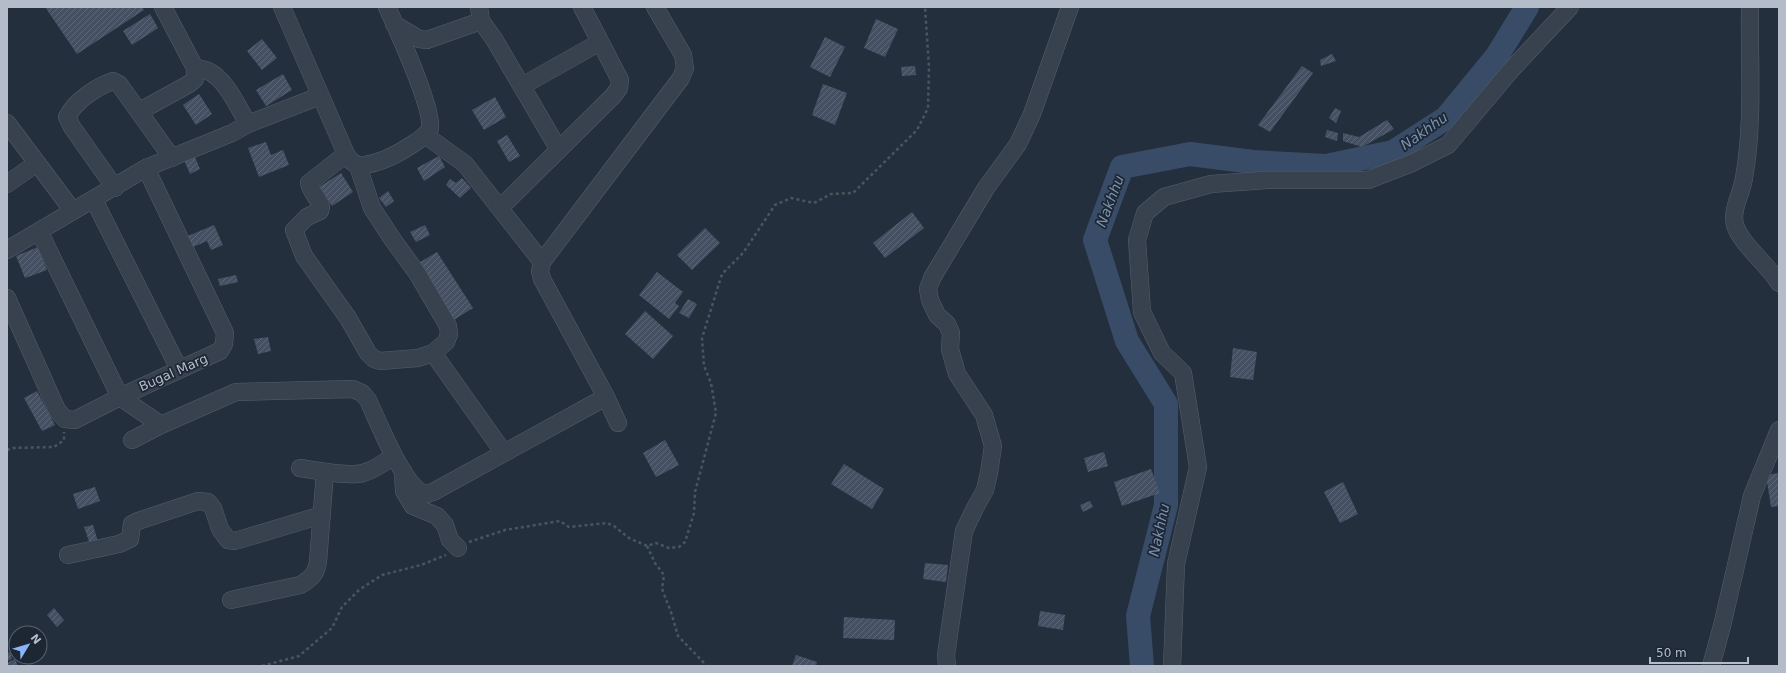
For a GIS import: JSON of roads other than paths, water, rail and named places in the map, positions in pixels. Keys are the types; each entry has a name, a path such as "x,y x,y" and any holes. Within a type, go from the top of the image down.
{"street":[{"path":"140,112 189,84 195,78 195,68 162,7"},
{"path":"282,7 346,154 350,160 358,166 372,208 417,273 448,326 449,334 446,342 433,353 418,358 380,361 374,359 368,353 348,318 304,256 294,230 307,217 320,211 322,207 311,190 310,183 346,154"},
{"path":"358,166 388,158 425,135 430,129 429,114 408,56 387,7"},
{"path":"500,208 613,96 619,88 620,80 582,7"},
{"path":"618,423 606,397 542,279 540,271 542,262 681,78 684,68 683,55 656,7"},
{"path":"947,666 946,655 964,531 985,490 993,446 984,415 957,374 950,349 951,333 947,324 937,315 930,300 928,289 932,278 986,188 1018,144 1034,107 1070,7"},
{"path":"1172,666 1176,564 1198,467 1183,373 1162,353 1142,312 1137,240 1145,213 1164,197 1211,184 1267,180 1368,180 1412,163 1448,145 1512,69 1570,7"},
{"path":"1750,7 1750,110 1748,151 1744,182 1734,217 1739,234 1779,283"},
{"path":"394,24 419,39 427,40 480,14 559,150"},
{"path":"522,86 600,42"},
{"path":"195,68 208,70 218,78 232,95 248,124"},
{"path":"115,188 72,127 67,117 72,108 103,85 113,81 119,84 172,158"},
{"path":"7,250 115,188 146,168 232,133 248,124 320,96"},
{"path":"7,123 73,211"},
{"path":"425,135 465,164 542,262"},
{"path":"7,184 37,163"},
{"name":"Bugal Marg","path":"7,298 57,410 65,419 75,420 120,397 220,351 224,344 225,333 146,168"},
{"path":"94,200 179,369"},
{"path":"39,232 120,397 161,425"},
{"path":"433,353 504,453"},
{"path":"132,440 161,425 236,392 353,389 362,393 368,400 393,456 403,471 420,490 427,494 606,397"},
{"path":"1711,666 1720,634 1752,496 1779,430"},
{"path":"300,468 325,472 361,474 379,467 393,456"},
{"path":"403,471 404,491 413,506 437,516 445,525 450,540 458,548"},
{"path":"231,600 300,585 308,581 317,569 325,472"},
{"path":"68,555 118,544 130,538 132,524 198,501 208,502 213,508 220,529 228,540 236,541 322,515"}],"waterway":[{"name":"Nakhhu","path":"1142,666 1138,616 1166,505 1166,404 1127,341 1095,240 1122,167 1190,154 1253,162 1326,166 1393,152 1446,118 1497,56 1527,7"}]}
